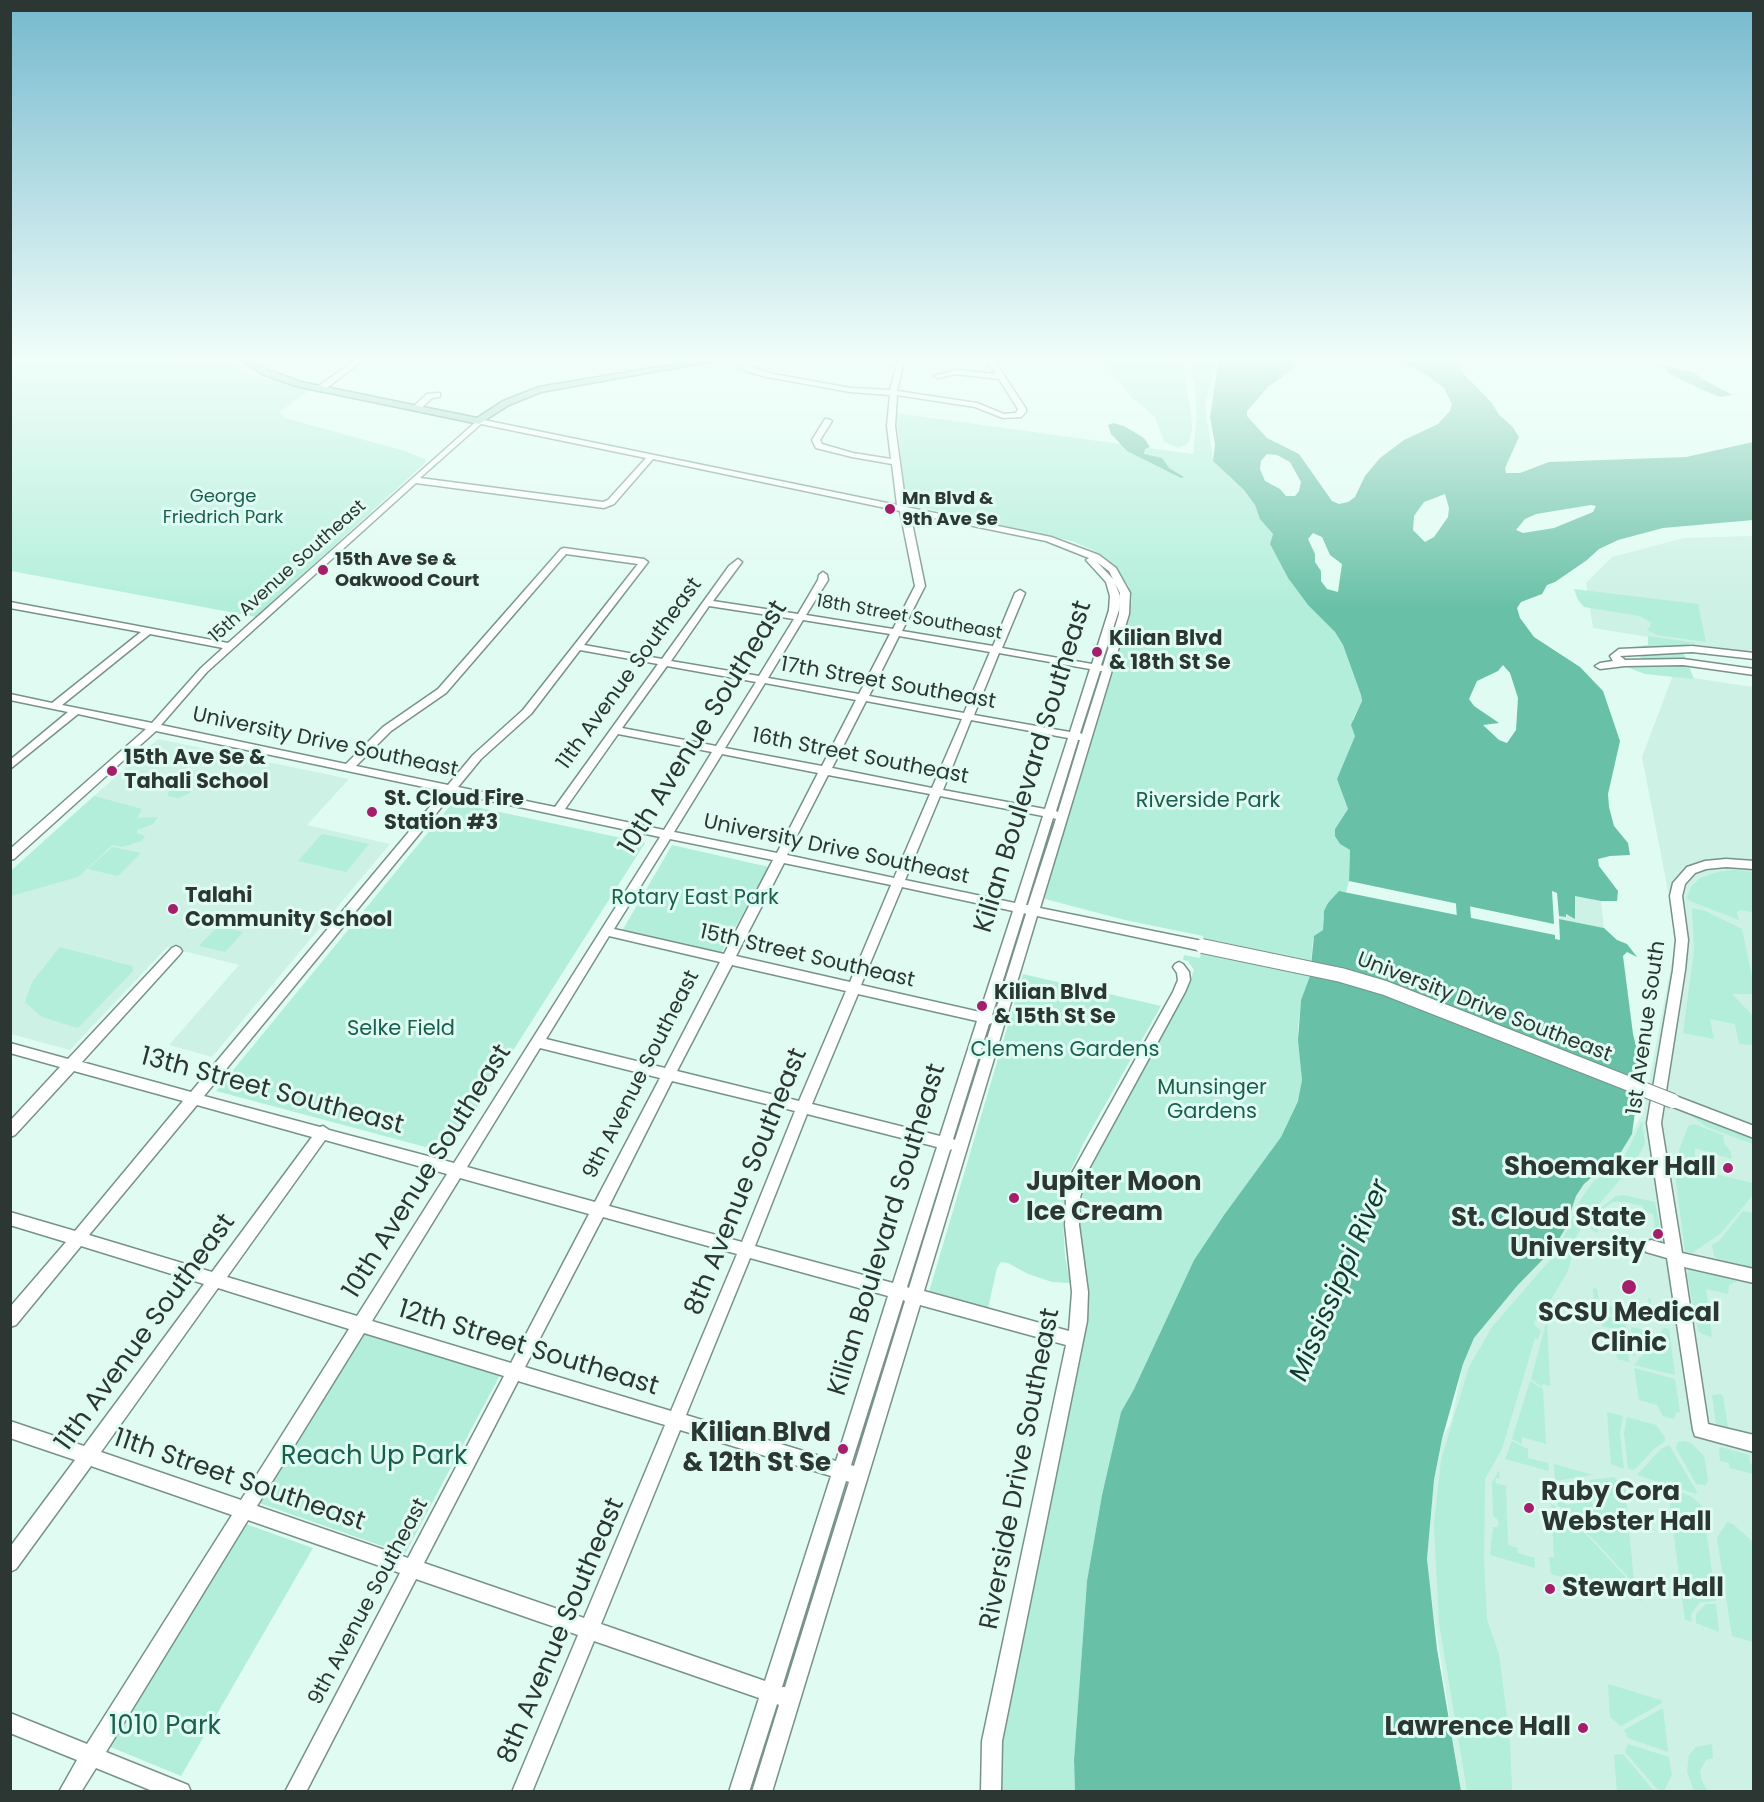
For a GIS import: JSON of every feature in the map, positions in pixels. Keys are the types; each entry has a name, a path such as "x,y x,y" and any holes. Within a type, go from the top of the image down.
{"street":[{"name":"15th Avenue Southeast","path":"10,856 154,727 189,685 230,646 457,441"},
{"path":"575,441 904,509"},
{"path":"817,441 819,446 852,455 896,462"},
{"name":"9th Avenue Southeast","path":"295,1791 599,1210 920,586 904,509 901,505 894,441"},
{"path":"415,480 604,506 611,502 651,457"},
{"name":"Kilian Boulevard Southeast","path":"762,1791 1086,738 1114,610 1115,596 1104,573 1078,549 1033,535 904,509"},
{"path":"10,1320 484,749 527,712 644,562 564,550 442,691 387,729 348,768"},
{"name":"11th Avenue Southeast","path":"556,812 738,562"},
{"name":"10th Avenue Southeast","path":"69,1791 667,834 801,617 823,580 823,575"},
{"name":"8th Avenue Southeast","path":"522,1791 803,1108 1020,593"},
{"name":"18th Street Southeast","path":"707,603 1100,668"},
{"path":"10,605 230,646"},
{"path":"54,706 148,631"},
{"name":"17th Street Southeast","path":"578,647 1086,738"},
{"path":"1625,663 1615,658 1616,653 1692,649 1754,656"},
{"path":"1600,666 1683,662 1754,672"},
{"name":"Kilian Boulevard Southeast","path":"739,1791 1048,814 1100,668"},
{"name":"University Drive Southeast","path":"10,697 1341,975 1385,988 1696,1110"},
{"path":"10,766 76,711"},
{"name":"16th Street Southeast","path":"615,730 1062,817"},
{"name":"1st Avenue South","path":"1754,866 1726,862 1701,866 1684,876 1677,886 1676,896 1682,940 1655,1113 1655,1133 1676,1255 1701,1430 1754,1444"},
{"name":"15th Street Southeast","path":"605,931 999,1021"},
{"path":"10,1131 176,951"},
{"name":"Riverside Drive Southeast","path":"992,1791 992,1741 1080,1312 1080,1292 1072,1225 1073,1198 1079,1173 1179,992 1184,980 1183,972 1179,967"},
{"path":"537,1042 960,1146"},
{"name":"13th Street Southeast","path":"10,1048 458,1169 1074,1340"},
{"path":"1696,1110 1754,1125"},
{"path":"1696,1110 1754,1132"},
{"name":"11th Avenue Southeast","path":"10,1563 323,1132"},
{"name":"12th Street Southeast","path":"10,1218 858,1476"},
{"path":"1651,1247 1754,1276"},
{"name":"11th Street Southeast","path":"10,1429 790,1700"},
{"path":"10,1723 181,1791"}],"shaded area":[{"path":"1753,536 1753,654 1593,628 1586,583 1612,557 1684,538"},
{"name":"St. Cloud State University","path":"1673,675 1753,687 1753,1791 1461,1792 1427,1559 1434,1480 1442,1439 1451,1422 1463,1364 1474,1338 1517,1286 1553,1249 1565,1229 1576,1196 1584,1184 1621,1152 1643,1113 1676,940 1642,757"},
{"name":"Talahi Community School","path":"158,739 349,779 307,825 390,844 212,1057 169,1045 239,965 167,947 70,1050 11,1034 10,871"},
{"path":"1575,895 1601,901 1604,928 1559,919 1559,916 1569,915"}],"green space":[{"name":"George Friedrich Park","path":"10,441 369,441 405,451 425,459 426,462 256,617 11,571"},
{"name":"Riverside Park","path":"899,441 1100,441 1193,454 1194,441 1210,441 1213,461 1244,490 1255,505 1260,518 1273,534 1270,544 1288,578 1308,605 1335,632 1343,645 1361,695 1362,701 1353,719 1355,736 1337,779 1348,809 1335,829 1340,844 1350,850 1349,881 1346,892 1339,893 1328,903 1323,917 1323,930 1313,939 1311,962 1203,939 1203,936 1125,920 1045,899 1130,617 1132,597 1128,585 1112,563 1099,553 1072,541 906,504"},
{"path":"1189,441 1188,444 1178,448 1164,442"},
{"path":"1574,589 1698,604 1706,642 1657,635 1647,630 1652,623 1640,616 1584,607 1578,600"},
{"path":"1648,636 1696,643 1681,647 1694,679 1645,674 1624,666 1648,666 1632,647 1648,645"},
{"path":"184,782 193,785 190,793 178,798 168,796 168,788"},
{"path":"94,796 142,809 137,818 158,817 153,824 137,830 137,833 145,836 142,841 122,847 112,845 78,877 11,896 11,871"},
{"name":"Selke Field","path":"453,802 645,843 448,1153 216,1091"},
{"path":"322,834 369,844 346,872 298,861"},
{"name":"Rotary East Park","path":"672,845 769,867 721,953 622,931"},
{"path":"112,847 141,853 118,876 88,869"},
{"path":"1721,871 1753,872 1753,912 1740,910 1737,912 1739,920 1687,898 1691,887 1700,878"},
{"path":"1692,908 1705,911 1742,929 1753,982 1753,994 1732,994 1753,1016 1753,1045 1739,1044 1735,1024 1710,1019 1714,1039 1683,1033 1694,951"},
{"path":"218,926 243,932 225,952 199,946"},
{"path":"60,947 132,966 133,971 78,1028 42,1017 25,1002 32,982"},
{"name":"Munsinger Gardens","path":"1201,953 1310,976 1301,1000 1298,1029 1302,1080 1300,1096 1281,1137 1194,1260 1121,1412 1102,1495 1087,1581 1074,1760 1075,1791 999,1792 999,1749 1087,1311 1079,1228 1084,1180 1189,983 1194,970 1188,961 1183,960 1184,955 1200,958"},
{"name":"Clemens Gardens","path":"1023,974 1161,1006 1084,1142 1070,1172 1065,1192 1063,1222 1065,1256 1070,1283 1052,1282 1001,1262 997,1268 988,1308 929,1292"},
{"path":"1690,1115 1753,1138 1751,1139 1753,1144 1707,1127"},
{"path":"1642,1121 1645,1143 1636,1161 1588,1217 1577,1235 1568,1271 1547,1306 1543,1320 1537,1319 1534,1322 1535,1326 1541,1330 1538,1339 1535,1338 1502,1449 1485,1479 1484,1561 1487,1620 1499,1654 1510,1740 1512,1791 1467,1791 1439,1623 1434,1524 1441,1460 1469,1367 1492,1327 1557,1252 1581,1199 1593,1182 1625,1155"},
{"path":"1694,1124 1723,1135 1724,1144 1730,1150 1732,1159 1695,1148 1695,1162 1674,1158 1678,1154 1688,1126"},
{"path":"1673,1159 1701,1166 1703,1171 1753,1183 1753,1195 1721,1233 1692,1253 1685,1251"},
{"path":"1624,1195 1655,1202 1662,1242 1648,1238 1656,1238 1653,1214 1644,1212 1643,1206 1624,1202 1613,1202 1604,1208 1597,1222 1598,1233 1592,1230 1590,1227 1595,1225 1602,1207 1616,1196"},
{"path":"1743,1211 1753,1213 1753,1268 1718,1259 1714,1256 1712,1245 1719,1241"},
{"path":"1689,1270 1737,1281 1729,1285 1728,1294 1706,1289 1712,1337 1698,1330 1687,1275"},
{"path":"1593,1288 1597,1289 1599,1303 1629,1311 1629,1303 1649,1308 1648,1298 1651,1299 1651,1310 1623,1315 1606,1314 1597,1308"},
{"path":"900,1307 903,1309 858,1457 854,1458 852,1457"},
{"path":"1603,1316 1625,1318 1629,1362 1617,1359 1615,1341 1623,1343 1621,1331 1602,1326"},
{"path":"1547,1320 1550,1386 1543,1384 1542,1387 1531,1379"},
{"path":"1631,1327 1653,1332 1633,1357"},
{"path":"1664,1328 1669,1329 1675,1375 1634,1365"},
{"name":"Reach Up Park","path":"364,1333 500,1375 405,1554 259,1503"},
{"path":"1634,1368 1675,1379 1680,1412 1676,1413 1673,1419 1663,1416 1657,1405 1639,1400"},
{"path":"1530,1381 1543,1389 1546,1444 1522,1437 1522,1444 1512,1439"},
{"path":"1721,1394 1728,1427 1716,1424 1712,1395"},
{"path":"1607,1412 1623,1416 1620,1433 1624,1469 1611,1464"},
{"path":"1627,1417 1656,1425 1665,1437 1665,1441 1634,1470 1628,1469 1624,1433"},
{"path":"1512,1441 1528,1449 1528,1458 1548,1463 1549,1471 1505,1459"},
{"path":"1678,1442 1691,1443 1704,1456 1708,1480 1706,1485 1696,1484 1676,1448"},
{"path":"1669,1445 1697,1492 1696,1494 1637,1475 1661,1449"},
{"path":"1721,1447 1749,1455 1750,1463 1753,1464 1753,1474 1730,1468 1729,1463 1720,1461 1719,1449"},
{"path":"1554,1464 1593,1475 1555,1481"},
{"path":"1499,1470 1500,1479 1496,1478 1495,1483 1506,1486 1508,1545 1517,1548 1518,1553 1535,1558 1535,1568 1490,1555 1493,1527 1499,1524 1493,1516 1492,1483"},
{"path":"1614,1477 1625,1488 1634,1581 1558,1505 1558,1499 1566,1505 1591,1501 1595,1509 1598,1509 1592,1494 1596,1493 1589,1480"},
{"path":"1653,1483 1691,1496 1703,1507 1716,1601 1700,1602 1691,1614 1692,1622 1685,1620 1668,1491 1653,1487"},
{"path":"841,1491 846,1493 788,1682 784,1683"},
{"path":"1551,1503 1587,1535 1642,1595 1642,1601 1637,1599 1636,1593 1631,1592 1631,1588 1619,1585 1620,1594 1551,1574 1549,1557 1554,1557"},
{"path":"1727,1522 1733,1524 1753,1542 1753,1642 1732,1636 1717,1538"},
{"name":"1010 Park","path":"246,1524 313,1548 181,1776 108,1746"},
{"path":"1706,1604 1716,1604 1719,1632 1696,1623 1696,1614"},
{"path":"1608,1684 1661,1700 1662,1703 1621,1726 1610,1717"},
{"path":"1663,1708 1668,1752 1628,1738 1624,1730"},
{"path":"1628,1744 1669,1757 1672,1775 1664,1791 1659,1791 1625,1752"},
{"path":"1712,1744 1713,1758 1706,1760 1700,1771 1702,1781 1708,1791 1694,1791 1687,1772 1689,1755 1696,1747"},
{"path":"1623,1754 1654,1791 1617,1791 1614,1755"}],"water":[{"path":"1118,441 1146,441 1150,447 1145,449 1144,454 1162,458 1169,468 1184,477 1181,478 1127,451"},
{"path":"1214,441 1273,441 1299,454 1332,501 1339,504 1355,497 1365,476 1380,458 1403,441 1517,441 1505,468 1506,473 1520,473 1549,462 1686,457 1753,442 1753,520 1663,528 1618,540 1599,549 1587,560 1547,585 1542,594 1521,602 1517,608 1520,618 1534,637 1580,667 1603,691 1620,741 1608,794 1609,807 1614,826 1628,843 1630,855 1598,859 1599,866 1618,891 1617,901 1601,901 1575,896 1575,919 1566,914 1566,917 1559,916 1557,893 1552,891 1554,924 1349,881 1350,850 1340,844 1335,836 1335,829 1348,809 1337,779 1355,736 1351,725 1362,701 1361,695 1343,645 1335,632 1308,605 1288,578 1270,544 1273,534 1260,519 1255,505 1244,490 1213,461","holes":["1267,454 1277,455 1290,462 1301,482 1295,496 1286,496 1280,489 1265,481 1260,469 1261,461","1445,494 1449,508 1448,517 1434,537 1425,542 1413,530 1414,516 1424,502","1596,506 1593,512 1554,528 1523,533 1516,530 1525,519 1536,514","1313,533 1322,537 1330,555 1342,564 1338,592 1327,589 1321,581 1321,571 1315,562 1315,554 1308,539","1503,665 1510,673 1518,698 1516,730 1507,743 1499,740 1483,725 1499,723 1474,706 1469,699 1477,681 1498,671"]},
{"path":"1339,891 1555,935 1555,939 1560,940 1559,919 1604,928 1617,940 1627,944 1637,957 1627,952 1623,956 1633,1034 1641,1067 1632,1134 1621,1152 1584,1184 1576,1196 1565,1229 1553,1249 1517,1286 1474,1338 1463,1364 1442,1439 1434,1480 1427,1559 1437,1649 1461,1791 1075,1792 1074,1760 1087,1581 1102,1495 1121,1412 1194,1260 1281,1137 1298,1101 1302,1080 1298,1040 1301,1000 1310,976 1314,936 1323,930 1324,911"}],"waterway":[{"name":"Mississippi River","path":"1462,888 1465,935"}],"place":[{"name":"Mn Blvd & 9th Ave Se","path":"890,509"},
{"name":"15th Ave Se & Oakwood Court","path":"323,570"},
{"name":"Kilian Blvd & 18th St Se","path":"1097,652"},
{"name":"15th Ave Se & Tahali School","path":"112,771"},
{"name":"St. Cloud Fire Station #3","path":"372,812"},
{"name":"Talahi Community School","path":"173,909"},
{"name":"Kilian Blvd & 15th St Se","path":"982,1006"},
{"name":"Shoemaker Hall","path":"1728,1168"},
{"name":"Jupiter Moon Ice Cream","path":"1014,1198"},
{"name":"St. Cloud State University","path":"1658,1234"},
{"name":"SCSU Medical Clinic","path":"1629,1287"},
{"name":"Kilian Blvd & 12th St Se","path":"843,1449"},
{"name":"Ruby Cora Webster Hall","path":"1529,1508"},
{"name":"Stewart Hall","path":"1550,1589"},
{"name":"Lawrence Hall","path":"1583,1728"}]}
